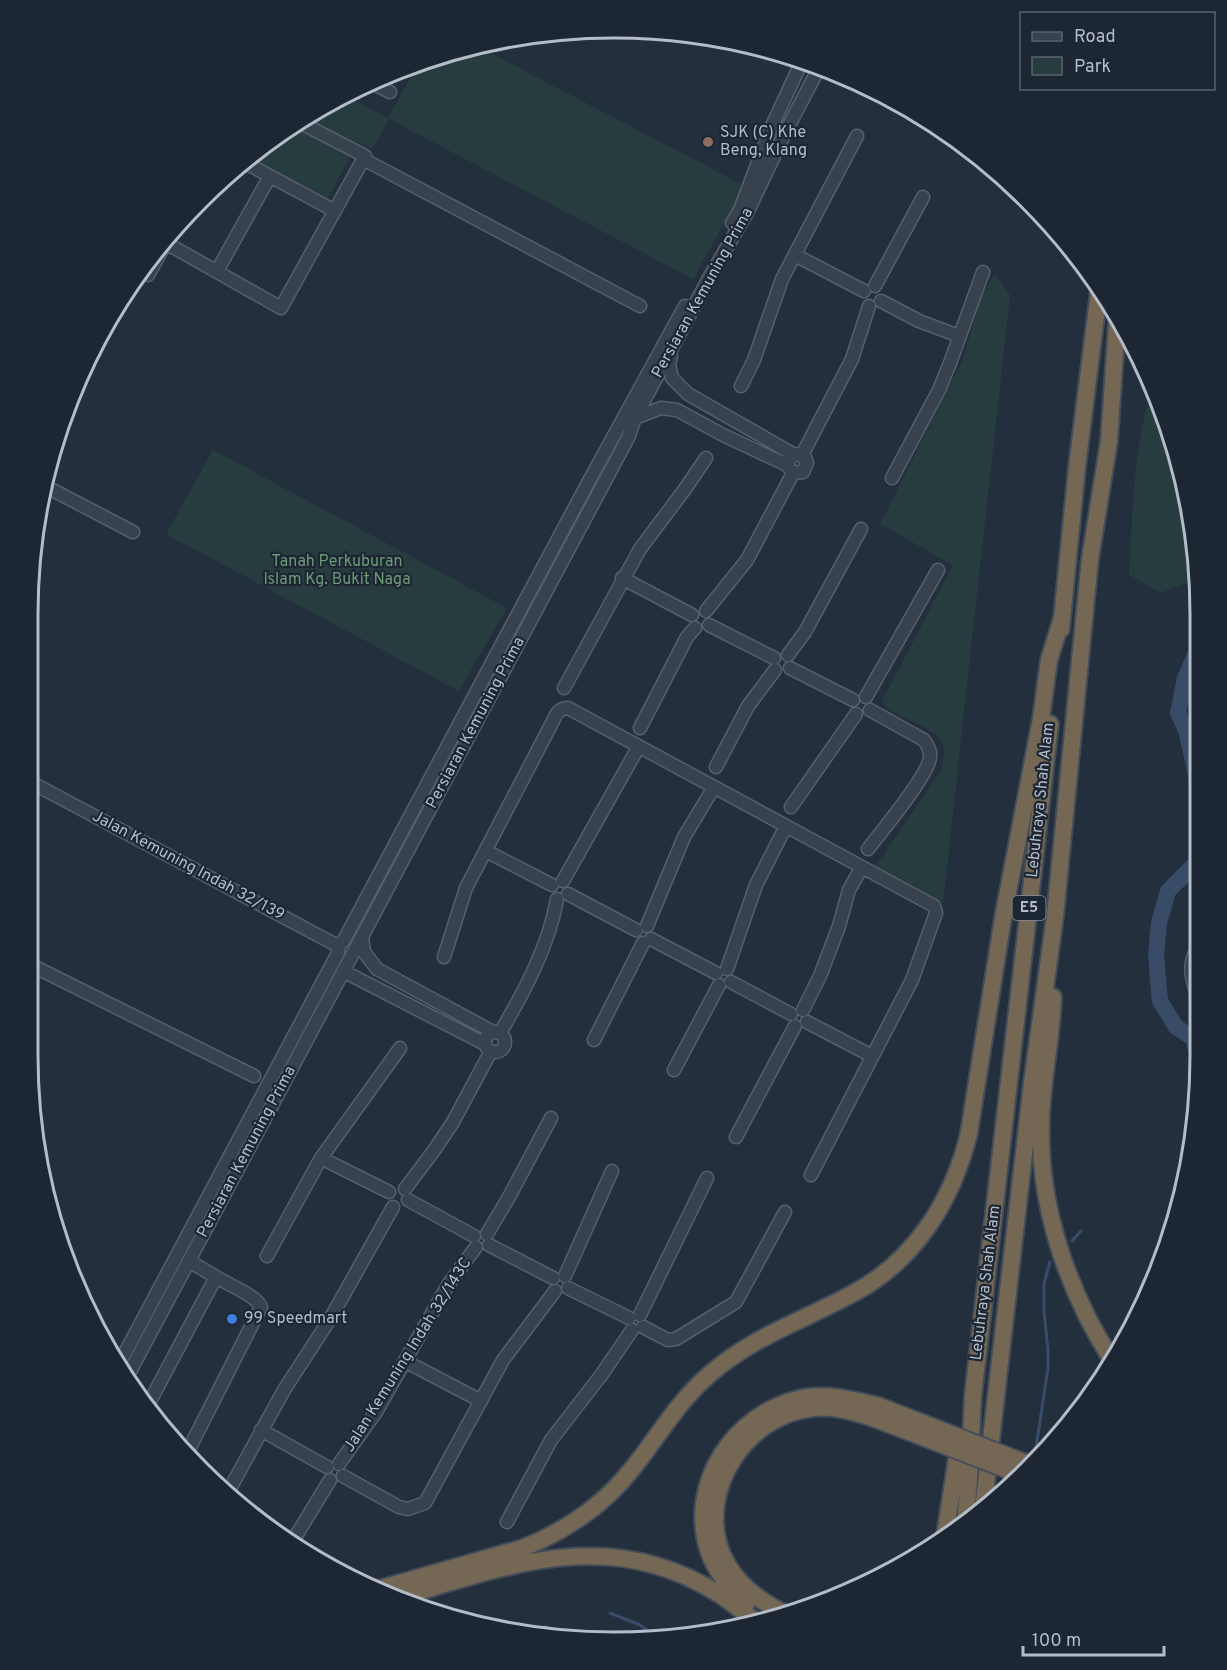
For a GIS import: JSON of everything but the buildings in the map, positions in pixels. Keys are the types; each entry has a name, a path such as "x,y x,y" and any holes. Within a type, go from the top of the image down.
{"highway":[{"name":"Lebuhraya Shah Alam","path":"965,1512 973,1396 1062,618 1077,467 1098,302"},
{"name":"Lebuhraya Shah Alam","path":"984,1497 1026,1129 1054,916 1088,582 1109,441 1116,334"},
{"path":"1109,441 1126,352"},
{"path":"388,1586 523,1548 574,1522 599,1504 621,1483 680,1403 711,1372 754,1342 854,1293 878,1277 912,1247 928,1228 954,1181 963,1160 969,1133 1003,918 1041,719 1049,660 1062,618"},
{"path":"1054,916 1052,1023 1043,1083 1041,1122 1046,1191 1062,1260 1076,1296 1107,1352"},
{"path":"946,1526 961,1429 973,1396"},
{"path":"756,1615 726,1583 709,1552 704,1528 704,1508 706,1492 718,1458 740,1430 760,1416 783,1404 804,1398 829,1397 1023,1462"},
{"path":"777,1609 748,1589 735,1575 721,1551 716,1527 716,1514 724,1476 739,1449 763,1427 783,1416 806,1409 829,1408 876,1412 1013,1471"},
{"path":"409,1595 530,1561 584,1555 657,1566 719,1594 749,1616"}],"street":[{"name":"Persiaran Kemuning Prima","path":"123,1357 338,953 341,943 589,481 740,210 765,142 799,68"},
{"name":"Persiaran Kemuning Prima","path":"131,1370 628,438 635,418 675,342 747,213 816,74"},
{"path":"380,87 390,92"},
{"path":"171,246 281,308 365,156 307,126"},
{"path":"741,386 754,360 782,279 857,136"},
{"path":"765,142 778,148"},
{"path":"363,159 640,306"},
{"path":"252,166 335,211"},
{"path":"217,272 270,176"},
{"path":"869,306 863,300 923,197"},
{"path":"795,255 869,289 882,292 882,301 878,305 869,306"},
{"path":"892,478 951,363 983,272"},
{"path":"882,301 919,321 959,336"},
{"path":"706,611 747,560 794,462 852,359 869,306"},
{"path":"675,342 669,365 672,378 688,394 794,462"},
{"path":"635,418 661,408 677,410 725,436 794,462"},
{"path":"704,423 712,408"},
{"path":"564,688 622,578 705,458"},
{"path":"51,489 133,532"},
{"path":"709,625 775,664 783,672 861,529"},
{"path":"866,697 938,570"},
{"path":"622,578 692,615"},
{"path":"692,615 700,610 706,611 710,616 709,625"},
{"path":"692,615 691,620 695,628 701,630 709,625"},
{"path":"640,728 687,637 695,628"},
{"path":"716,767 748,706 780,654 789,662 853,700"},
{"path":"858,696 866,697 871,704 870,710 865,714 856,714 851,706 853,700 858,696"},
{"path":"444,957 466,888 552,721 561,709 568,708 936,909 912,980 811,1175"},
{"path":"868,849 906,800 928,764 930,756 929,748 924,740 870,710"},
{"path":"791,807 856,714"},
{"path":"594,1040 652,932 563,896 551,894 639,746"},
{"name":"Jalan Kemuning Indah 32/139","path":"38,786 341,943"},
{"path":"642,928 684,837 714,787"},
{"path":"674,1070 723,977 756,885 786,826"},
{"path":"486,851 557,883"},
{"path":"736,1137 820,976 840,926 849,890 862,867"},
{"path":"393,1207 402,1207 407,1195 453,1122 488,1048 487,1035 496,1032 516,1006 563,896"},
{"path":"341,943 343,972 488,1048 500,1051 505,1040 496,1032 377,969 364,952 362,945 362,937 370,922"},
{"path":"647,941 723,977 872,1056"},
{"path":"38,968 254,1076"},
{"path":"327,1001 337,989 367,984"},
{"path":"267,1256 321,1158 400,1048"},
{"name":"Jalan Kemuning Indah 32/143C","path":"336,1469 375,1412 448,1285 509,1197 551,1118"},
{"path":"321,1158 389,1192"},
{"path":"261,1430 336,1469 399,1507 416,1508 425,1503 503,1360 560,1283 612,1171"},
{"path":"507,1522 551,1440 602,1374 636,1323 707,1178"},
{"path":"393,1207 388,1200 389,1192 396,1187 481,1240 668,1340 676,1339 736,1302 785,1212"},
{"path":"231,1487 284,1390 330,1319 393,1207"},
{"path":"189,1261 253,1298 261,1307 190,1447"},
{"path":"151,1399 216,1277"},
{"path":"405,1360 481,1401"},
{"path":"295,1537 330,1480 336,1481 336,1469"}],"green space":[{"path":"488,52 745,186 693,279 389,119 372,149 358,142 327,200 257,162 293,135 354,100 388,118 413,74"},
{"path":"995,274 1010,295 943,903 875,867 941,770 945,750 937,734 886,708 882,701 953,565 880,524 963,359 981,297"},
{"path":"1149,400 1170,464 1185,538 1188,576 1188,583 1161,593 1129,575 1138,454"},
{"name":"Tanah Perkuburan Islam Kg. Bukit Naga","path":"213,450 507,608 459,691 166,534"}],"waterway":[{"path":"1190,667 1185,678 1178,713 1186,730 1190,747"},
{"path":"1190,869 1168,891 1159,923 1156,955 1160,1001 1176,1027 1190,1036"},
{"path":"1072,1241 1081,1231"},
{"path":"1036,1448 1048,1368 1044,1284 1050,1262"},
{"path":"610,1613 640,1625 648,1631"}],"place":[{"name":"SJK (C) Khe Beng, Klang","path":"708,142"},
{"name":"99 Speedmart","path":"232,1319"}]}
